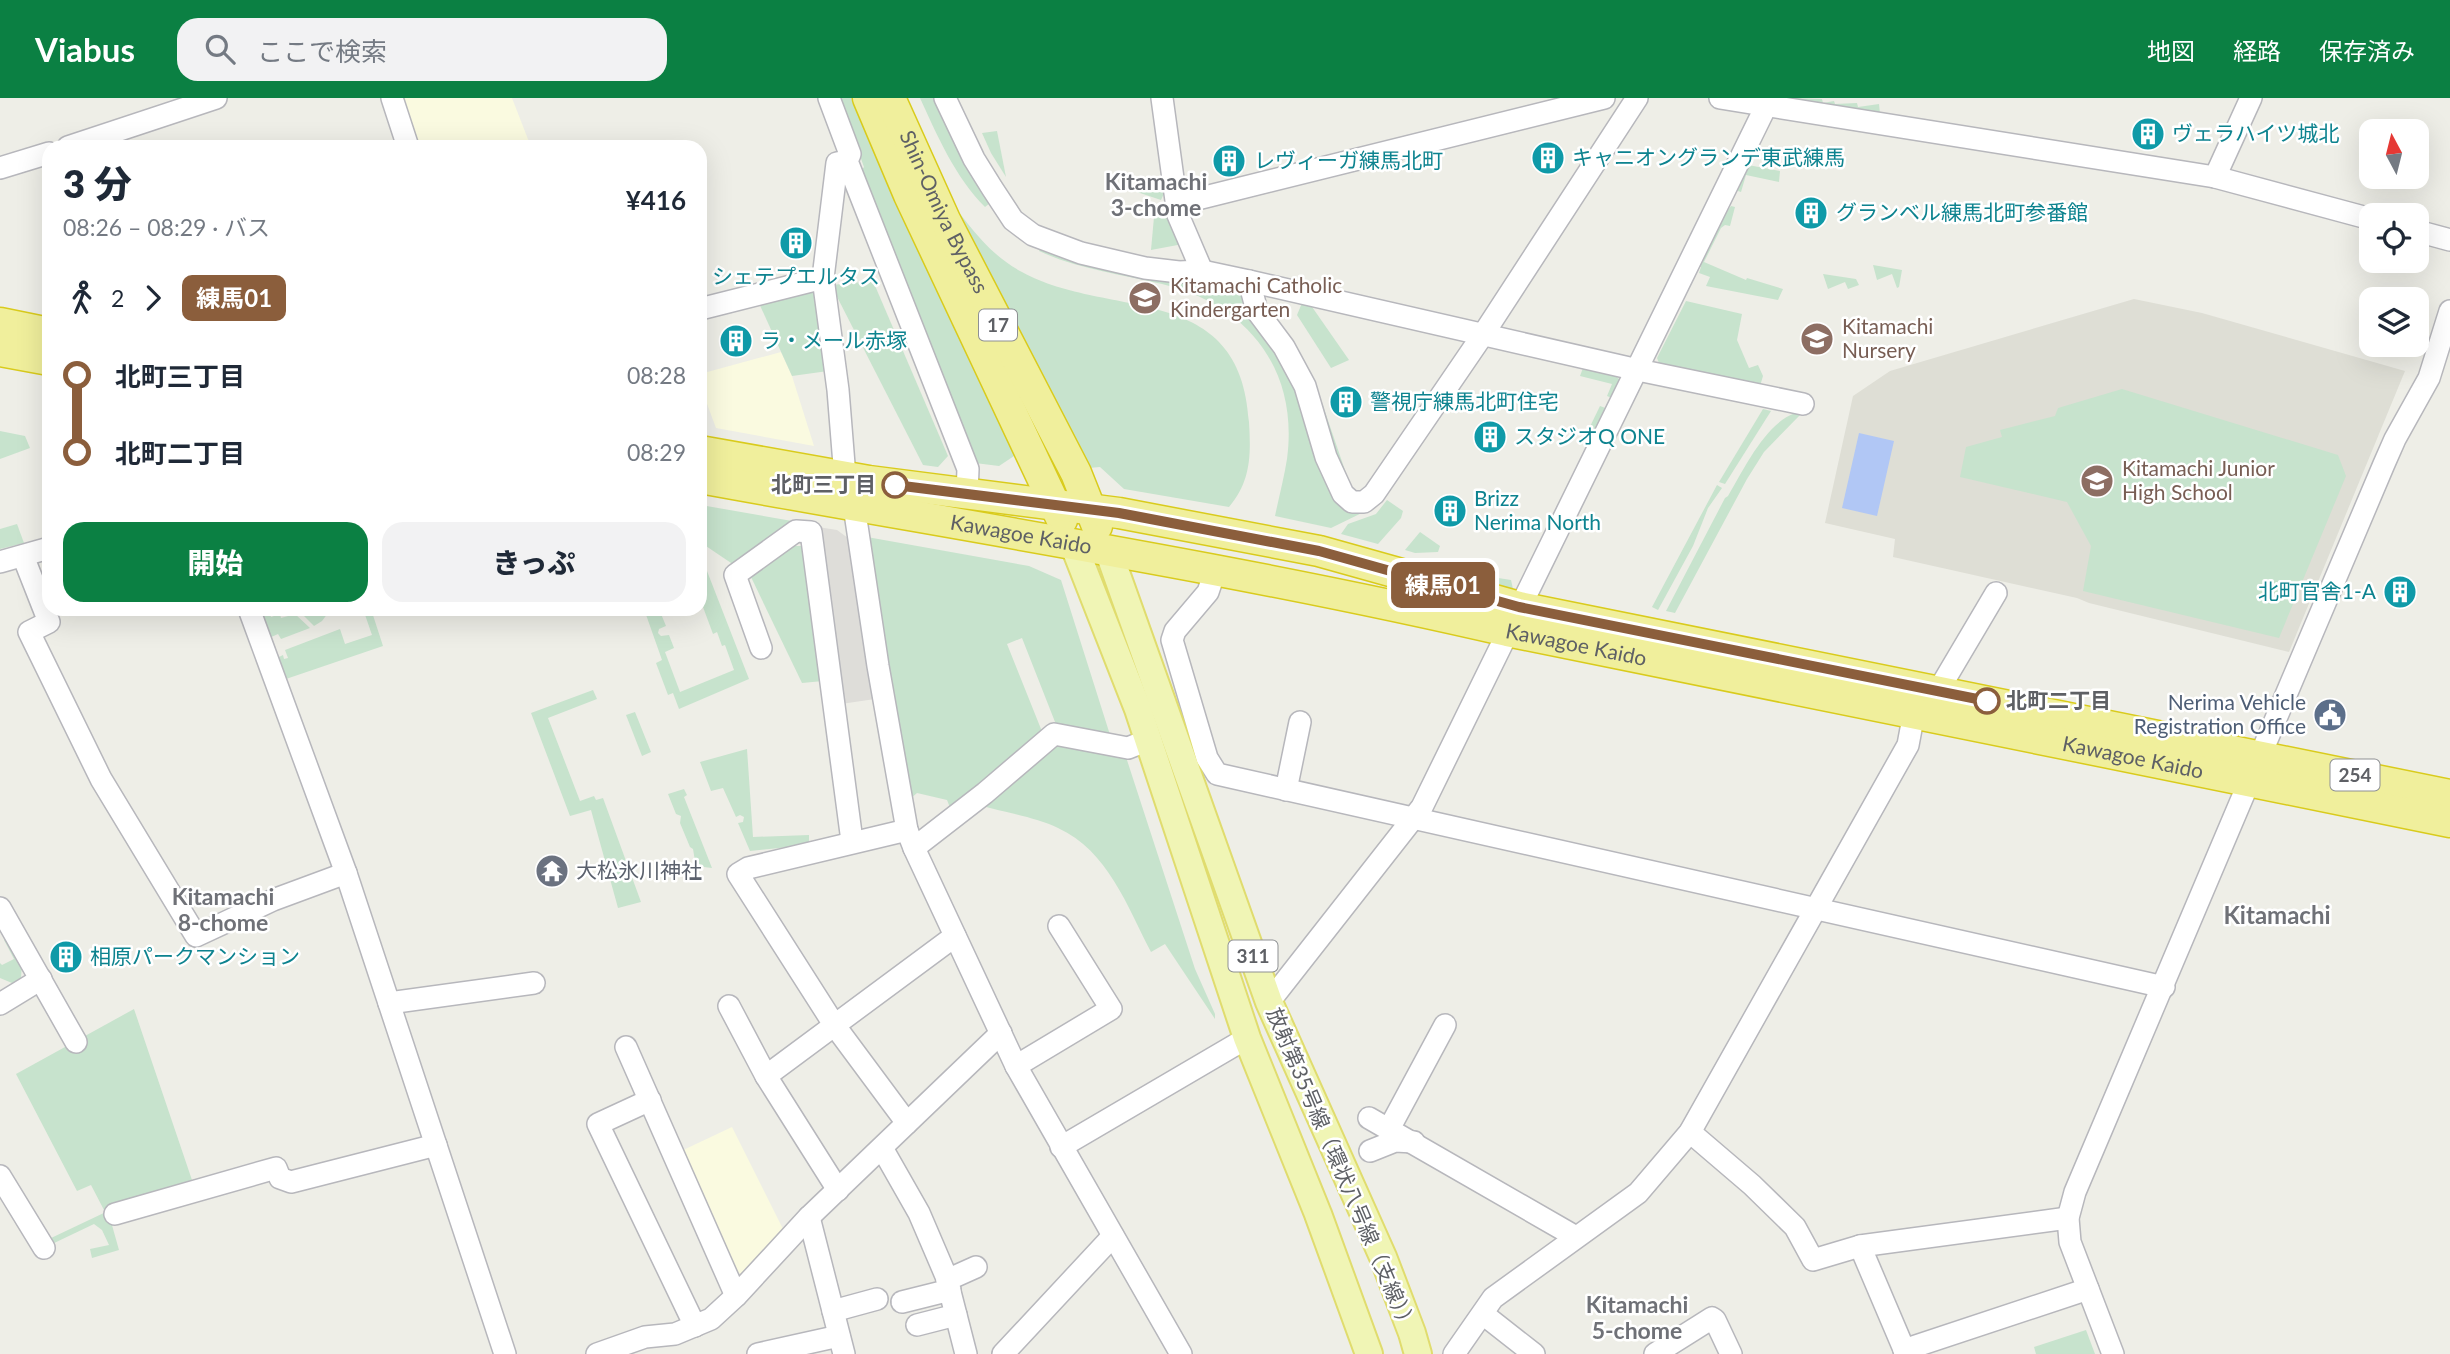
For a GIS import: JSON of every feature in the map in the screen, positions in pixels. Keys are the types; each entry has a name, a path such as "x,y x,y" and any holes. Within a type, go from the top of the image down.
{"highway":[{"name":"Shin-Omiya Bypass","path":"868,98 909,195 1074,546"},
{"name":"Shin-Omiya Bypass","path":"890,98 957,243 1076,473 1108,551"},
{"path":"0,323 42,331"},
{"path":"0,351 42,359"},
{"name":"Kawagoe Kaido","path":"707,452 845,477 1119,513 1319,551 1513,619 1914,713 2255,769 2450,795"},
{"name":"Kawagoe Kaido","path":"707,479 1374,601 1513,619 1938,691 2255,769 2450,822"}],"main road":[{"name":"放射第35号線（環状八号線（支線））","path":"1074,546 1148,740 1247,1038 1318,1214 1369,1354"},
{"name":"放射第35号線（環状八号線（支線））","path":"1108,551 1269,1002 1383,1257 1418,1354"}],"street":[{"path":"95,140 216,98"},
{"path":"391,98 406,140"},
{"path":"829,98 850,154 847,161 968,469 967,494"},
{"path":"945,98 974,159 1013,220 1033,235 1081,253 1145,268 1179,272 1202,271 1638,370 1802,404"},
{"path":"1162,98 1178,215 1202,271"},
{"path":"1177,204 1604,98"},
{"path":"1249,281 1257,311 1284,347 1305,386 1326,457 1343,494 1352,502 1364,502 1374,494 1484,333 1637,98"},
{"path":"1720,98 1768,101 2215,177 2359,216"},
{"path":"2215,177 2251,98"},
{"path":"1269,1002 1422,807 1768,101"},
{"path":"0,168 42,155"},
{"path":"845,477 838,390 823,278 837,163 847,161"},
{"path":"2429,234 2450,240"},
{"path":"707,307 823,278"},
{"path":"2113,1354 2070,1242 2068,1218 2076,1192 2395,439 2435,364 2450,311"},
{"path":"854,506 878,666 911,839 1016,1066 1181,1354"},
{"path":"761,648 735,575 796,531 811,532 852,841"},
{"path":"0,562 42,550"},
{"path":"23,556 42,604"},
{"path":"1215,571 1208,592 1175,631 1172,640 1207,758 1217,774 2164,987"},
{"path":"1938,691 1996,593"},
{"path":"47,616 49,622 29,632 101,779 196,936 273,900 346,873"},
{"path":"252,616 346,873 505,1354"},
{"path":"1454,1354 1493,1298 1638,1194 1690,1132 1908,745 1914,713"},
{"path":"1286,790 1300,723"},
{"path":"907,1123 835,1026 738,874 748,868 852,841 911,839 985,793 1054,734 1128,748 1148,740"},
{"path":"0,908 76,1042"},
{"path":"1016,1066 1111,1009 1059,926"},
{"path":"766,1076 955,936"},
{"path":"0,1003 41,979"},
{"path":"390,1003 534,983"},
{"path":"729,1006 766,1076 838,1190"},
{"path":"1389,1129 1445,1025"},
{"path":"597,1354 645,1337 676,1334 711,1320 809,1217 1001,1033"},
{"path":"1061,1147 1247,1038"},
{"path":"626,1047 736,1296"},
{"path":"650,1100 598,1124 695,1326"},
{"path":"1368,1118 1576,1237"},
{"path":"1690,1132 1752,1185 1795,1227 1810,1259 1815,1260 1860,1246 2068,1218"},
{"path":"1370,1151 1395,1142 1414,1142"},
{"path":"115,1214 276,1168 280,1178 291,1182 436,1145"},
{"path":"882,1147 919,1213 949,1285 962,1353"},
{"path":"0,1176 44,1248"},
{"path":"758,1354 842,1345 809,1217"},
{"path":"1003,1354 1112,1236"},
{"path":"1860,1246 1905,1352 2088,1289"},
{"path":"902,1302 949,1285 976,1267"},
{"path":"833,1311 877,1299"},
{"path":"1483,1314 1534,1354"},
{"path":"917,1325 956,1315"},
{"path":"1655,1354 1712,1318 1716,1320 1731,1354"}],"shaded area":[{"path":"396,98 512,98 528,140 412,140"},
{"path":"839,98 854,98 1017,454 999,466 975,463 859,174 864,167"},
{"path":"920,98 933,98 966,168 990,203 985,207 956,169"},
{"path":"1789,98 1822,99 1823,103 1834,101 1835,104 1857,103 1858,107 1879,104 1880,114"},
{"path":"997,131 1006,177 982,133"},
{"path":"1748,165 1780,171 1779,182 1746,175 1741,192 1738,191 1737,187"},
{"path":"1165,178 1167,187 1161,200 1131,190 1130,187 1137,185 1139,192 1153,189 1152,185 1157,184 1157,180"},
{"path":"941,188 987,246 1022,272 1056,286 1165,312 1197,325 1222,345 1241,377 1250,434 1246,477 1229,507 1124,489 1100,467 1089,468"},
{"path":"1731,206 1735,207 1730,226 1721,228 1704,262 1746,280 1747,278 1783,289 1778,300 1706,286 1710,277 1699,273 1699,266 1719,222"},
{"path":"1163,215 1174,222 1183,244 1151,250 1154,217"},
{"path":"1042,247 1191,282 1232,286 1241,291 1270,338 1296,390 1315,450 1370,509 1331,528 1275,516 1287,459 1289,426 1284,396 1275,369 1261,345 1242,324 1219,307 1192,294 1162,284 1069,262 1039,251"},
{"path":"1873,265 1902,270 1899,287 1897,288 1892,274 1877,280"},
{"path":"1823,274 1856,279 1859,285 1848,289 1845,282 1828,289"},
{"path":"873,281 948,456 938,467 923,465 831,285"},
{"path":"817,285 828,371 792,376 758,301"},
{"name":"Kitamachi Junior High School","path":"2134,299 2202,313 2405,371 2289,652 2077,598 1893,557 1895,539 1825,523 1853,396 1890,371"},
{"path":"1686,301 1742,314 1737,340 1749,368 1758,365 1763,376 1760,386 1659,363 1657,358"},
{"path":"1302,303 1310,304 1349,360 1331,368 1297,315"},
{"path":"781,352 792,376 814,446 716,428 707,404 707,372"},
{"path":"1583,368 1614,374 1621,381 1612,398 1607,396 1612,384 1580,376"},
{"path":"2122,389 2338,455 2346,476 2279,638 2083,591 2091,546 2067,502 1960,477 1966,447 2002,437 2000,430 2055,416 2058,408"},
{"path":"1320,397 1350,485 1345,485 1317,399"},
{"path":"1600,406 1608,409 1590,447 1582,443"},
{"path":"1763,409 1771,411 1725,484 1719,482"},
{"path":"1795,413 1800,415 1764,452 1747,479 1675,613 1666,611 1725,498 1756,448 1774,427"},
{"path":"0,431 25,436 30,448 0,459"},
{"path":"1717,485 1722,488 1708,508 1693,546 1658,610 1652,607"},
{"path":"1387,500 1403,511 1401,518 1378,544 1341,534 1348,524 1376,514"},
{"path":"707,506 792,521 776,538 737,567 707,547"},
{"path":"17,524 24,543 0,549 0,529"},
{"path":"818,527 837,530 852,541 875,699 841,704"},
{"path":"1420,532 1440,546 1438,552 1415,553 1405,550"},
{"path":"867,537 1029,566 1061,580 1111,738 1057,727 1022,638 1007,644 1043,734 951,810 947,800 917,793 909,800"},
{"path":"790,546 805,546 823,681 802,683 750,575"},
{"path":"1437,561 1473,574 1511,580 1513,589 1508,590 1405,562"},
{"path":"707,571 749,679 679,709 673,693 668,695 656,663 662,660 646,616 662,616 666,626 659,629 658,633 661,636 669,635 674,648 665,652 680,692 734,670 725,645 722,646 717,632 713,634 706,616"},
{"path":"262,616 297,616 310,628 281,639 278,634 269,638"},
{"path":"304,616 326,616 322,621 314,626"},
{"path":"365,616 373,616 383,646 286,679 277,658 283,655 284,659 288,658 285,650 340,629 345,644 372,635"},
{"path":"593,690 597,699 548,718 580,801 594,796 596,800 603,798 641,902 618,908 591,810 570,816 531,713"},
{"path":"635,712 651,752 642,756 626,715"},
{"path":"1055,746 1126,757 1195,969 1215,1019 1165,944 1151,952 1114,881 1090,851 1075,838 1049,824 979,805"},
{"path":"747,749 753,837 809,835 809,845 750,851 738,823 743,822 744,817 736,817 723,788 711,791 700,762"},
{"path":"684,789 687,795 684,797 712,868 704,867 695,861 693,849 680,823 681,816 676,814 668,794"},
{"path":"8,938 22,964 21,978 12,983 0,978 0,963 2,965 14,959 4,940"},
{"path":"134,1009 194,1186 104,1210 91,1185 77,1191 16,1074"},
{"path":"732,1127 783,1229 742,1274 735,1272 679,1152"},
{"path":"108,1211 119,1250 92,1258 90,1249 109,1245 102,1230 94,1224 50,1245 49,1239"},
{"path":"2086,1330 2095,1354 2036,1354 2034,1347"}],"water":[{"path":"1859,433 1894,441 1877,516 1842,508"}],"bus line":[{"name":"練馬01","path":"895,485 1119,513 1319,551 1519,607 1987,701"}],"place":[{"name":"ヴェラハイツ城北","path":"2148,134"},
{"name":"キャニオングランデ東武練馬","path":"1548,158"},
{"name":"レヴィーガ練馬北町","path":"1229,161"},
{"name":"グランベル練馬北町参番館","path":"1811,213"},
{"name":"シェテプエルタス","path":"796,243"},
{"name":"Kitamachi Catholic Kindergarten","path":"1145,298"},
{"name":"Kitamachi Nursery","path":"1817,339"},
{"name":"ラ・メール赤塚","path":"736,341"},
{"name":"警視庁練馬北町住宅","path":"1346,402"},
{"name":"スタジオQ ONE","path":"1490,437"},
{"name":"Kitamachi Junior High School","path":"2097,481"},
{"name":"北町三丁目","path":"895,485"},
{"name":"Brizz Nerima North","path":"1450,511"},
{"name":"北町官舎1-A","path":"2400,592"},
{"name":"北町二丁目","path":"1987,701"},
{"name":"Nerima Vehicle Registration Office","path":"2330,715"},
{"name":"大松氷川神社","path":"552,871"},
{"name":"相原パークマンション","path":"66,957"}],"district":[{"name":"Kitamachi 3-chome","path":"1156,195"},
{"name":"Kitamachi 8-chome","path":"223,910"},
{"name":"Kitamachi","path":"2277,916"},
{"name":"Kitamachi 5-chome","path":"1637,1318"}]}
